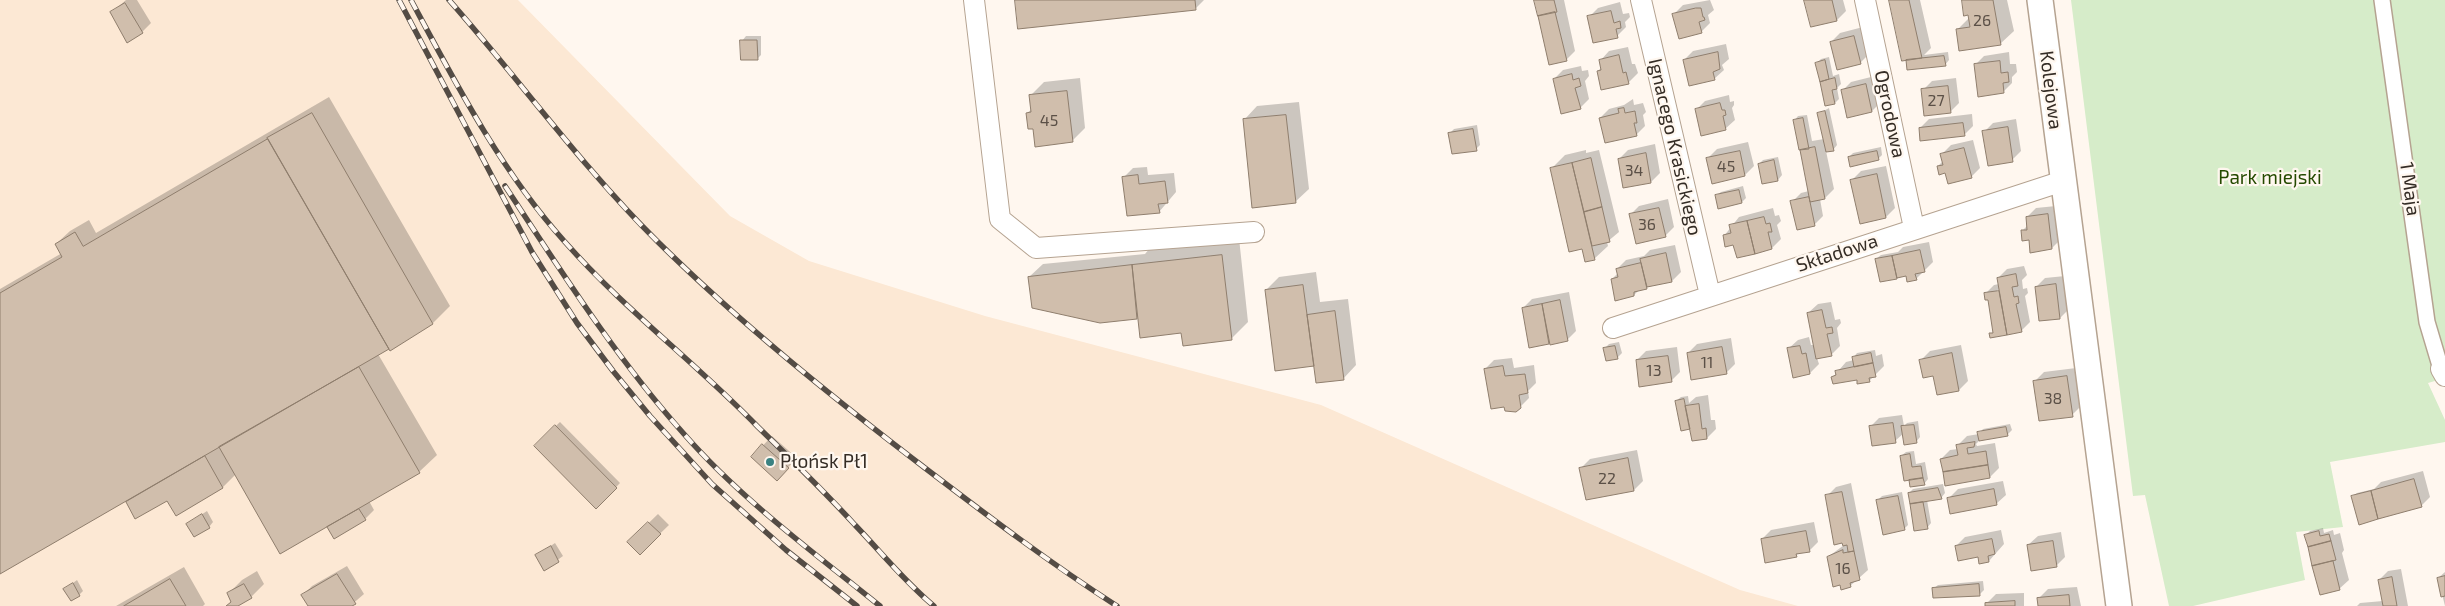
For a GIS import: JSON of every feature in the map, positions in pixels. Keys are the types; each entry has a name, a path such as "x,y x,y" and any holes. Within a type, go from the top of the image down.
{"street":[{"path":"974,0 1000,219 1036,248 1254,232"},
{"name":"Ignacego Krasickiego","path":"1641,0 1710,295"},
{"name":"Ogrodowa","path":"1865,0 1914,228"},
{"name":"Kolejowa","path":"2040,0 2062,181 2119,606"},
{"name":"1 Maja","path":"2382,0 2427,322 2443,372"},
{"name":"Składowa","path":"1613,328 2062,181"}],"shaded area":[{"path":"0,0 518,0 730,216 809,261 985,316 1321,405 1740,590 1798,606 0,606"}],"green space":[{"name":"Park miejski","path":"2071,0 2445,0 2445,378 2428,383 2445,420 2445,442 2330,462 2343,527 2296,532 2305,580 2193,606 2169,606 2145,495 2133,496"}],"building":[{"path":"1015,0 1195,0 1196,10 1018,29"},
{"path":"1534,0 1554,0 1557,12 1538,16"},
{"path":"1804,0 1832,0 1837,21 1811,27"},
{"path":"1889,0 1909,0 1922,58 1902,61"},
{"path":"1962,0 1993,0 2001,45 1959,51 1956,29 1970,27 1968,15 1964,16"},
{"path":"125,3 143,33 127,43 110,12"},
{"path":"1701,8 1705,20 1699,22 1702,33 1679,39 1672,14"},
{"path":"1611,11 1614,23 1620,21 1621,28 1616,29 1618,38 1593,43 1587,16"},
{"path":"1555,12 1567,61 1549,65 1538,16"},
{"path":"1854,36 1861,64 1837,70 1830,42"},
{"path":"740,40 757,40 758,60 741,60"},
{"path":"1718,52 1720,69 1713,72 1715,80 1689,86 1683,60"},
{"path":"1619,55 1623,73 1626,72 1629,84 1601,90 1597,71 1601,70 1599,60"},
{"path":"1944,56 1946,66 1907,70 1906,60"},
{"path":"1825,60 1829,79 1820,82 1815,63"},
{"path":"2000,61 2001,73 2008,72 2009,82 2003,83 2004,93 1978,97 1974,64"},
{"path":"1572,74 1573,80 1579,78 1581,86 1575,88 1581,109 1561,114 1553,79"},
{"path":"1835,78 1837,89 1832,90 1835,104 1825,106 1820,82"},
{"path":"1866,84 1872,112 1847,118 1841,90"},
{"path":"1948,86 1951,113 1924,116 1921,89"},
{"path":"1067,91 1073,142 1035,147 1033,129 1028,129 1026,113 1031,112 1029,95"},
{"path":"1720,103 1722,110 1725,110 1726,115 1723,116 1726,130 1701,136 1695,109"},
{"path":"1624,108 1625,113 1635,111 1637,123 1634,123 1637,136 1605,143 1599,118 1619,113 1618,109"},
{"path":"1825,111 1834,151 1826,152 1817,113"},
{"path":"312,113 433,324 390,351 267,138"},
{"path":"1286,115 1296,203 1252,208 1243,119"},
{"path":"1803,118 1809,149 1799,150 1793,120"},
{"path":"1963,123 1965,136 1920,141 1919,128"},
{"path":"2008,127 2013,162 1988,166 1982,131"},
{"path":"1473,129 1477,151 1452,154 1448,133"},
{"path":"268,139 389,349 0,574 0,293 62,257 55,244 75,232 83,246"},
{"path":"1815,147 1825,199 1810,202 1800,150"},
{"path":"1964,148 1972,178 1948,184 1945,173 1939,175 1937,166 1943,165 1940,154"},
{"path":"1740,151 1745,176 1712,184 1706,158"},
{"path":"1877,151 1879,160 1850,167 1848,157"},
{"path":"1646,153 1651,183 1623,188 1618,159"},
{"path":"1591,158 1602,207 1584,212 1572,163"},
{"path":"1774,160 1778,181 1762,184 1758,164"},
{"path":"1572,163 1595,260 1585,262 1582,249 1569,252 1550,168"},
{"path":"1877,174 1886,218 1860,224 1850,180"},
{"path":"1138,175 1139,184 1165,181 1168,203 1158,204 1160,213 1127,216 1122,177"},
{"path":"1739,190 1742,203 1718,209 1715,195"},
{"path":"1809,197 1815,226 1797,230 1790,201"},
{"path":"1602,207 1610,242 1592,246 1584,212"},
{"path":"1659,208 1666,237 1636,244 1629,214"},
{"path":"2048,214 2052,249 2030,253 2029,240 2022,241 2021,230 2027,230 2026,217"},
{"path":"1764,217 1766,224 1770,223 1772,232 1768,232 1772,249 1755,254 1747,221"},
{"path":"1747,221 1755,254 1737,258 1733,245 1725,247 1723,235 1731,233 1729,225"},
{"path":"1920,250 1925,272 1915,274 1917,280 1907,282 1906,276 1897,278 1892,256"},
{"path":"1666,253 1672,282 1647,287 1640,259"},
{"path":"1222,255 1232,340 1183,346 1181,333 1140,338 1132,265"},
{"path":"1892,256 1897,279 1880,282 1875,259"},
{"path":"1641,263 1647,289 1634,292 1634,296 1615,301 1611,279 1618,277 1616,269"},
{"path":"1132,265 1137,319 1100,323 1032,308 1028,277"},
{"path":"2016,274 2018,286 2012,287 2014,297 2018,296 2019,303 2016,304 2022,332 2007,335 1997,278"},
{"path":"2056,284 2060,319 2039,321 2035,287"},
{"path":"1303,285 1314,366 1275,371 1265,290"},
{"path":"1999,291 2007,335 1990,338 1989,333 1993,333 1988,300 1985,300 1984,293"},
{"path":"1560,300 1568,341 1550,345 1542,304"},
{"path":"1542,304 1549,344 1529,348 1522,308"},
{"path":"1822,310 1826,328 1832,327 1833,333 1827,334 1832,356 1816,359 1807,313"},
{"path":"1335,311 1344,380 1316,383 1307,315"},
{"path":"1615,346 1618,359 1606,361 1603,348"},
{"path":"1800,346 1802,354 1806,353 1810,374 1793,378 1787,348"},
{"path":"1722,347 1727,374 1691,380 1687,353"},
{"path":"1871,353 1873,363 1854,367 1852,357"},
{"path":"1952,353 1959,391 1937,395 1933,376 1923,378 1919,360"},
{"path":"1668,356 1672,382 1639,387 1636,360"},
{"path":"1873,363 1876,377 1869,378 1870,382 1857,384 1857,380 1833,384 1831,377 1836,375 1835,371"},
{"path":"1503,366 1505,376 1525,374 1528,393 1519,395 1521,408 1516,412 1505,411 1504,407 1491,409 1484,369"},
{"path":"359,367 420,473 280,554 219,447"},
{"path":"2067,376 2073,417 2039,421 2033,381"},
{"path":"1684,399 1690,429 1681,431 1675,401"},
{"path":"1699,404 1702,429 1706,428 1707,439 1692,441 1685,406"},
{"path":"1893,423 1896,443 1872,446 1869,426"},
{"path":"555,425 617,488 596,509 534,446"},
{"path":"1914,425 1917,443 1904,445 1901,426"},
{"path":"2006,427 2008,436 1979,441 1977,432"},
{"path":"1975,442 1974,447 1967,448 1968,454 1986,451 1988,465 1943,472 1940,459 1958,455 1956,445"},
{"name":"Płońsk Pł1","path":"762,444 789,468 777,481 751,457"},
{"path":"1910,454 1912,467 1921,466 1923,478 1904,481 1900,456"},
{"path":"205,456 223,488 176,516 167,501 135,519 126,502"},
{"path":"1628,458 1634,491 1586,500 1579,468"},
{"path":"1988,465 1990,478 1945,486 1943,472"},
{"path":"1923,478 1925,485 1910,487 1909,480"},
{"path":"2414,479 2422,507 2378,519 2371,491"},
{"path":"1938,488 1942,499 1910,504 1908,493"},
{"path":"1994,489 1997,505 1950,514 1947,498"},
{"path":"2371,491 2378,519 2359,525 2351,496"},
{"path":"1842,492 1854,551 1848,552 1847,545 1843,546 1842,543 1834,545 1825,495"},
{"path":"1898,496 1905,530 1883,535 1876,500"},
{"path":"1923,502 1928,529 1914,531 1910,504"},
{"path":"359,509 366,520 334,539 327,527"},
{"path":"202,514 210,528 194,537 186,524"},
{"path":"648,522 661,534 640,555 627,542"},
{"path":"1806,531 1810,552 1796,554 1797,557 1765,563 1761,539"},
{"path":"2319,531 2320,536 2329,534 2331,541 2308,547 2304,535"},
{"path":"1992,539 1995,554 1988,556 1989,562 1979,564 1978,557 1958,561 1955,546"},
{"path":"2053,541 2057,567 2031,571 2027,545"},
{"path":"2331,541 2336,560 2312,566 2308,547"},
{"path":"551,546 559,562 544,571 535,555"},
{"path":"1843,550 1843,553 1854,551 1860,580 1850,583 1851,587 1841,590 1840,585 1833,587 1827,557"},
{"path":"2333,561 2340,590 2320,595 2312,566"},
{"path":"337,574 356,604 352,606 308,606 301,595"},
{"path":"2445,576 2445,596 2441,597 2437,578"},
{"path":"2392,577 2397,606 2383,606 2378,580"},
{"path":"170,579 186,606 124,606"},
{"path":"73,583 80,596 71,601 63,589"},
{"path":"244,584 252,598 238,606 226,606 231,602 227,593"},
{"path":"1979,584 1980,596 1933,598 1932,588"},
{"path":"2069,595 2070,606 2038,606 2037,598"},
{"path":"2015,601 2015,606 1985,606 1985,603"}],"railway":[{"path":"399,0 532,252 577,323 613,371 650,416 712,484 786,550 857,606"},
{"path":"411,0 463,95 500,156 520,186 565,242 611,290 734,403 795,463 903,577 934,606"},
{"path":"449,0 629,213 721,301 787,359 890,441 1020,539 1117,606"},
{"path":"505,186 612,345 684,434 753,503 880,606"}],"place":[{"name":"Płońsk Pł1","path":"770,462"}]}
